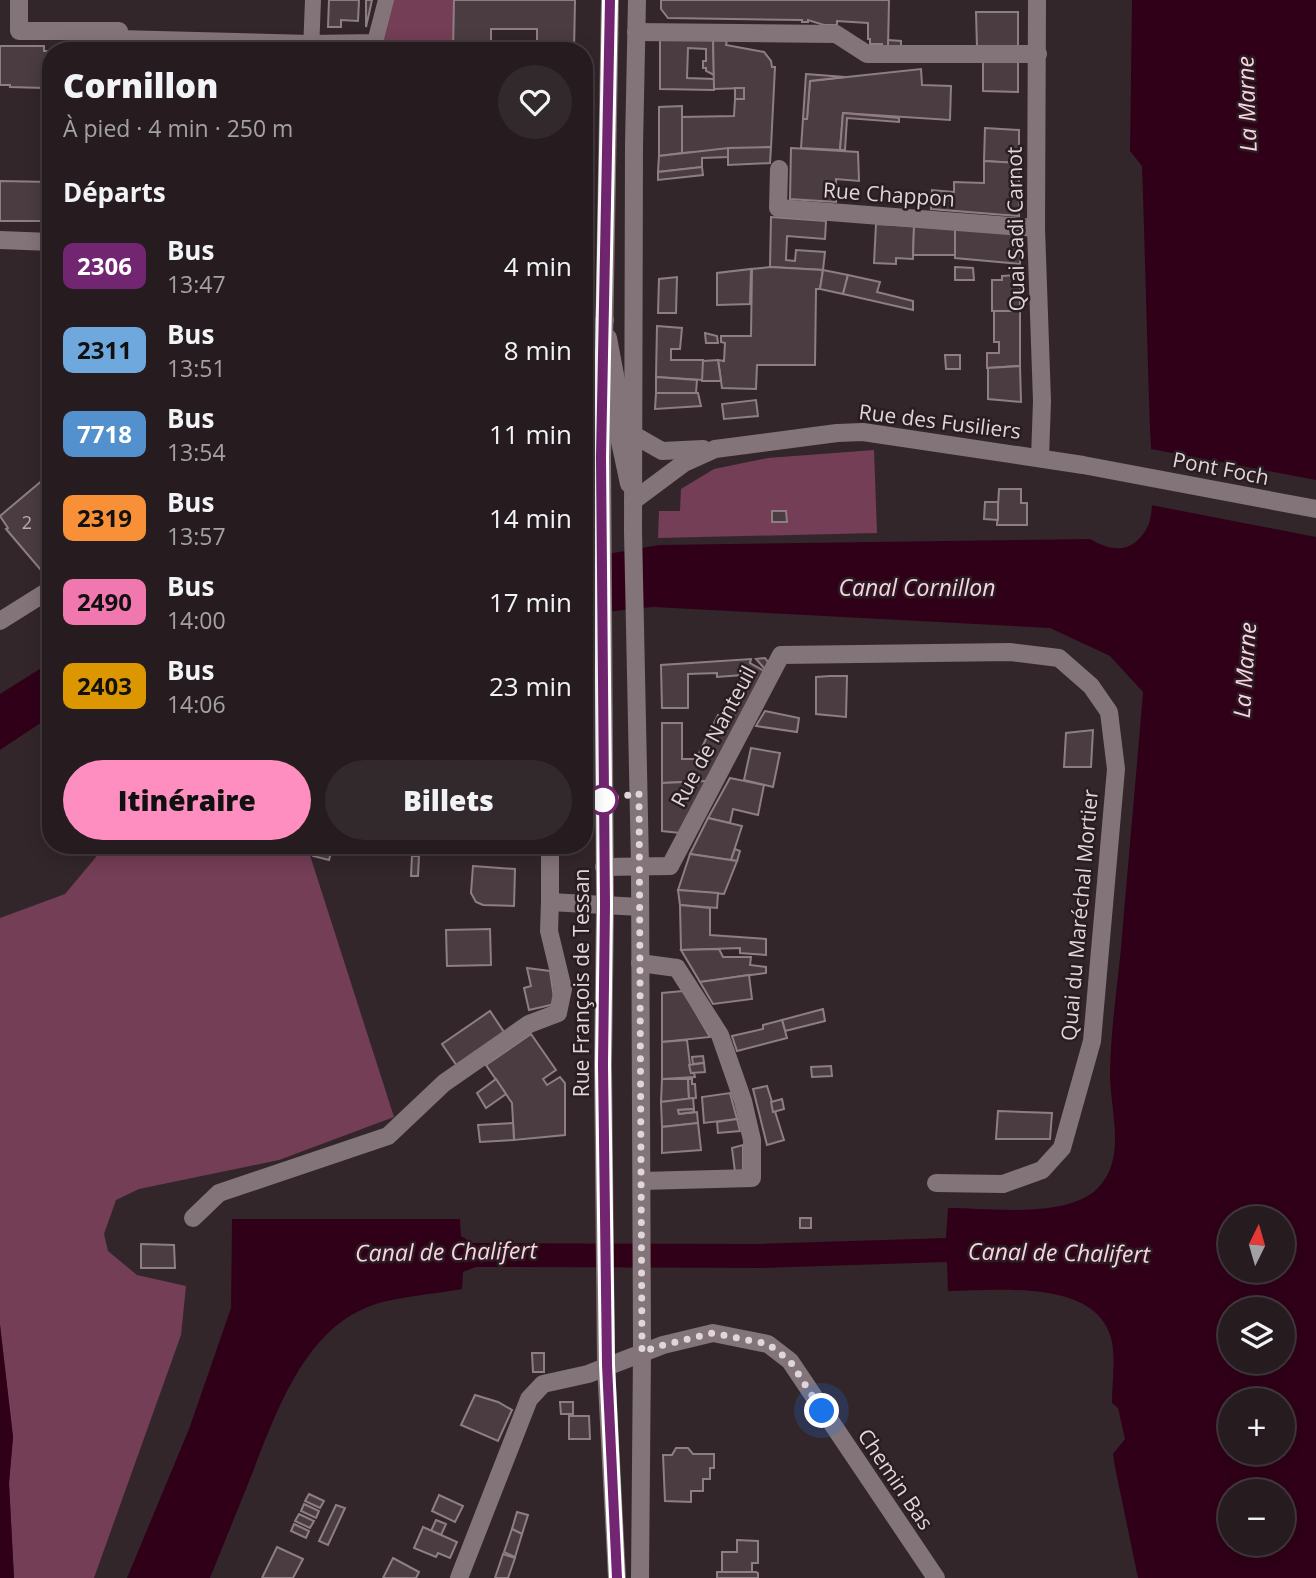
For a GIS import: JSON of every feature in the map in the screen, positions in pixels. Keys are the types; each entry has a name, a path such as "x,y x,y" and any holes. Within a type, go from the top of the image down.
{"street":[{"path":"19,0 19,31 119,31 119,42"},
{"path":"311,42 313,0"},
{"path":"375,42 386,0"},
{"path":"610,0 605,320 622,412 634,435"},
{"path":"636,0 633,531 640,866 640,1578"},
{"name":"Quai Sadi Carnot","path":"1037,0 1036,228 1042,401 1040,457"},
{"path":"636,32 836,34 867,54 1038,54"},
{"name":"Rue Chappon","path":"779,169 778,208 1036,228"},
{"path":"0,240 42,242"},
{"path":"593,334 605,320"},
{"name":"Rue François de Tessan","path":"605,320 601,457 607,1365"},
{"path":"593,398 604,406 619,437 633,501"},
{"name":"Rue des Fusiliers","path":"634,435 662,451 715,449 863,432 1040,457 1117,471"},
{"name":"Rue des Fusiliers","path":"633,501 684,463 715,449"},
{"name":"Pont Foch","path":"1117,471 1316,509"},
{"path":"0,621 42,595"},
{"name":"Rue de Nanteuil","path":"640,866 670,866 781,654 1010,652"},
{"name":"Quai du Maréchal Mortier","path":"936,1183 1003,1184 1042,1170 1062,1148 1092,1041 1116,769 1109,712 1091,686 1059,658 1010,652"},
{"path":"193,1218 219,1193 387,1136 444,1083 529,1024 558,1013 563,989 549,931 550,854"},
{"path":"604,867 640,866"},
{"path":"550,902 640,907"},
{"path":"640,964 677,968 720,1035 743,1101 752,1140 752,1178 642,1181"},
{"name":"Chemin Bas","path":"459,1578 529,1399 543,1384 589,1374 663,1345 713,1333 768,1344 790,1361 936,1578"},
{"path":"607,1365 617,1578"}],"shaded area":[{"path":"394,0 454,0 453,42 382,42"},
{"path":"874,450 877,533 658,538 659,511 680,511 681,489 714,469 768,458"},
{"path":"96,854 310,854 394,1117 279,1160 139,1189 116,1200 104,1234 108,1251 137,1275 186,1286 181,1335 94,1578 14,1578 9,1483 13,1437 0,1325 0,918 65,894"}],"water":[{"path":"1132,0 1316,0 1316,1578 1138,1578 1113,1454 1125,1439 1118,1408 1112,1403 1114,1362 1111,1338 1101,1319 1085,1305 1041,1292 948,1291 947,1262 763,1268 476,1267 463,1272 462,1289 401,1298 368,1307 345,1319 326,1335 294,1378 271,1427 210,1578 127,1578 189,1429 231,1308 232,1219 460,1219 461,1236 472,1243 757,1244 946,1238 948,1208 1048,1208 1084,1198 1098,1188 1107,1176 1115,1147 1110,1070 1143,692 1110,656 1050,628 653,607 593,613 593,557 659,545 1090,539 1107,547 1130,546 1148,526 1152,507 1142,166 1130,151"},
{"path":"42,668 42,722 0,750 0,694"},
{"path":"0,1325 13,1437 9,1483 14,1578 0,1578"}],"pier":[{"path":"1151,449 1316,480 1316,537 1151,505"}],"building":[{"path":"329,0 359,0 358,21 341,20 341,27 328,27"},
{"path":"366,0 372,0 366,27"},
{"path":"454,0 575,0 574,42 537,42 537,29 491,29 491,42 453,42"},
{"path":"661,0 889,0 888,48 882,48 882,44 870,44 868,23 837,21 837,25 824,25 808,20 668,18 661,9"},
{"path":"976,12 1018,12 1018,47 977,47"},
{"path":"660,38 713,38 714,75 703,68 706,49 688,48 687,78 714,79 714,90 660,89"},
{"path":"713,38 727,40 726,45 764,52 772,67 775,67 771,147 682,153 681,117 734,116 735,99 744,99 744,88 714,89"},
{"path":"888,40 901,41 901,47 888,46"},
{"path":"0,46 42,46 42,88 0,85"},
{"path":"983,58 1018,58 1018,92 983,91"},
{"path":"921,69 922,85 951,86 950,120 843,113 840,150 801,148 810,81"},
{"path":"806,74 845,77 810,81 807,119 803,119"},
{"path":"735,88 744,88 744,99 735,99"},
{"path":"682,106 682,153 659,156 659,107"},
{"path":"843,113 899,118 899,122 847,118 845,150 840,150"},
{"path":"985,128 1019,130 1019,163 984,161"},
{"path":"771,147 770,163 728,165 728,148"},
{"path":"728,148 728,157 702,158 702,167 658,172 659,156"},
{"path":"791,148 858,152 859,181 836,179 836,202 790,199"},
{"path":"984,161 1019,163 1019,216 931,209 932,190 954,192 954,182 984,183"},
{"path":"702,167 703,175 658,180 658,172"},
{"path":"0,181 42,182 42,221 0,221"},
{"path":"771,217 826,221 825,239 787,236 786,260 795,261 796,250 825,252 823,270 770,267"},
{"path":"876,224 914,226 913,259 896,258 896,264 874,263"},
{"path":"914,226 955,229 955,255 913,255"},
{"path":"955,229 1015,234 1020,239 1020,264 955,258"},
{"path":"770,267 823,270 820,289 816,289 815,365 757,365 756,389 722,388 718,360 724,361 725,343 721,342 721,336 751,336 752,269"},
{"path":"955,267 973,268 974,280 955,280"},
{"path":"751,269 750,304 717,305 717,273"},
{"path":"823,270 848,275 843,294 820,289"},
{"path":"848,275 880,282 877,292 913,301 913,310 843,294"},
{"path":"1020,275 1020,311 992,311 992,280 1002,280 1002,276"},
{"path":"677,277 676,313 658,313 659,279"},
{"path":"994,311 1020,311 1020,366 987,368 987,353 999,353 999,342 994,342"},
{"path":"657,326 682,328 680,349 671,349 671,360 703,360 703,380 656,377"},
{"path":"705,333 717,336 718,343 706,343"},
{"path":"945,355 960,355 960,369 946,369"},
{"path":"718,360 721,381 702,381 703,361"},
{"path":"1020,366 1021,402 988,399 988,368"},
{"path":"656,377 697,380 696,393 656,393"},
{"path":"656,393 698,393 701,406 655,409"},
{"path":"756,400 758,416 724,419 722,404"},
{"path":"42,481 42,568 40,569 6,529 8,528 0,516"},
{"path":"999,489 1021,489 1021,503 1027,503 1027,525 997,525"},
{"path":"985,502 998,502 998,520 984,519"},
{"path":"772,511 786,511 787,522 772,522"},
{"path":"765,658 768,662 765,669 756,659"},
{"path":"751,659 750,663 764,671 707,781 662,783 662,723 682,723 682,759 696,759 718,715 722,717 744,675 717,677 717,673 688,674 688,708 662,708 661,665"},
{"path":"847,676 846,717 816,714 816,677"},
{"path":"765,711 799,718 797,732 756,726"},
{"path":"1093,730 1091,767 1064,767 1066,733"},
{"path":"751,748 780,753 773,787 744,780"},
{"path":"730,778 764,785 758,815 733,809 730,823 708,818"},
{"path":"707,781 680,833 662,831 662,783"},
{"path":"708,818 742,826 731,860 690,854"},
{"path":"735,849 740,851 737,861 731,860"},
{"path":"312,854 331,854 329,860"},
{"path":"690,854 737,861 724,894 678,890"},
{"path":"412,856 419,856 418,876 411,876"},
{"path":"473,866 515,869 514,906 483,905 476,902 471,893"},
{"path":"678,890 718,893 717,908 680,905"},
{"path":"680,905 710,908 710,935 766,939 766,955 740,953 740,948 681,950"},
{"path":"490,929 491,965 447,966 446,930"},
{"path":"719,949 723,957 751,957 750,965 766,967 766,973 700,982 681,950"},
{"path":"527,968 550,971 555,1004 529,1010 524,988 531,986"},
{"path":"749,975 752,999 713,1004 700,982"},
{"path":"683,991 710,1037 662,1042 662,993"},
{"path":"823,1009 825,1021 785,1031 782,1020"},
{"path":"490,1011 504,1032 457,1066 442,1044"},
{"path":"782,1020 787,1038 737,1051 732,1036 763,1029 763,1025"},
{"path":"531,1034 556,1070 543,1079 547,1085 560,1077 565,1083 565,1135 514,1140 512,1103 486,1065"},
{"path":"687,1040 691,1073 694,1073 695,1077 662,1079 662,1042"},
{"path":"703,1056 704,1063 693,1064 692,1057"},
{"path":"704,1063 705,1072 691,1073 689,1065"},
{"path":"831,1066 832,1076 812,1077 811,1067"},
{"path":"496,1079 506,1094 486,1108 477,1093"},
{"path":"662,1079 688,1079 689,1099 661,1102"},
{"path":"688,1079 692,1079 692,1084 695,1084 696,1098 689,1099"},
{"path":"767,1086 784,1140 767,1145 753,1089"},
{"path":"730,1093 737,1119 704,1123 702,1097"},
{"path":"693,1098 694,1109 678,1110 679,1114 697,1112 698,1123 662,1127 661,1102"},
{"path":"782,1099 784,1109 773,1112 771,1102"},
{"path":"694,1109 694,1112 679,1114 678,1110"},
{"path":"998,1111 1052,1113 1050,1139 996,1139"},
{"path":"737,1119 740,1131 718,1133 717,1122"},
{"path":"513,1123 514,1140 480,1142 478,1125"},
{"path":"698,1123 701,1150 662,1153 662,1127"},
{"path":"743,1145 743,1172 735,1172 732,1148"},
{"path":"800,1218 811,1218 811,1228 800,1228"},
{"path":"141,1244 174,1245 175,1268 141,1268"},
{"path":"532,1353 544,1353 544,1372 533,1372"},
{"path":"475,1395 498,1402 512,1410 498,1441 461,1425"},
{"path":"560,1402 573,1402 573,1414 561,1414"},
{"path":"569,1416 589,1416 590,1439 569,1439"},
{"path":"676,1448 688,1448 693,1454 714,1454 714,1468 710,1468 710,1479 703,1479 703,1491 691,1491 691,1502 665,1501 663,1455 672,1455"},
{"path":"309,1494 324,1501 320,1508 305,1501"},
{"path":"439,1495 463,1506 455,1522 432,1511"},
{"path":"304,1504 319,1511 316,1518 301,1511"},
{"path":"336,1505 345,1508 328,1545 319,1541"},
{"path":"517,1512 528,1515 522,1534 512,1529"},
{"path":"299,1514 314,1521 310,1528 295,1521"},
{"path":"436,1520 446,1524 441,1535 431,1531"},
{"path":"294,1524 309,1531 306,1538 291,1531"},
{"path":"423,1527 457,1542 450,1558 438,1553 436,1557 414,1548"},
{"path":"512,1529 522,1534 515,1557 504,1552"},
{"path":"737,1540 758,1541 758,1563 752,1563 752,1572 722,1572 722,1552 737,1552"},
{"path":"277,1547 303,1559 293,1578 262,1578"},
{"path":"503,1554 515,1558 508,1578 495,1578"},
{"path":"393,1558 419,1572 416,1578 383,1578"},
{"path":"717,1572 756,1572 758,1578 717,1578"}],"bus line":[{"name":"2306","path":"610,0 601,457 605,905 603,1065 607,1365 617,1578"}],"route":[{"path":"603,800 639,793 642,1352 713,1333 768,1344 790,1361 822,1411"}],"water label":[{"name":"La Marne","path":"1246,104"},
{"name":"Canal Cornillon","path":"917,587"},
{"name":"La Marne","path":"1244,670"},
{"name":"Canal de Chalifert","path":"446,1251"},
{"name":"Canal de Chalifert","path":"1059,1252"}]}
